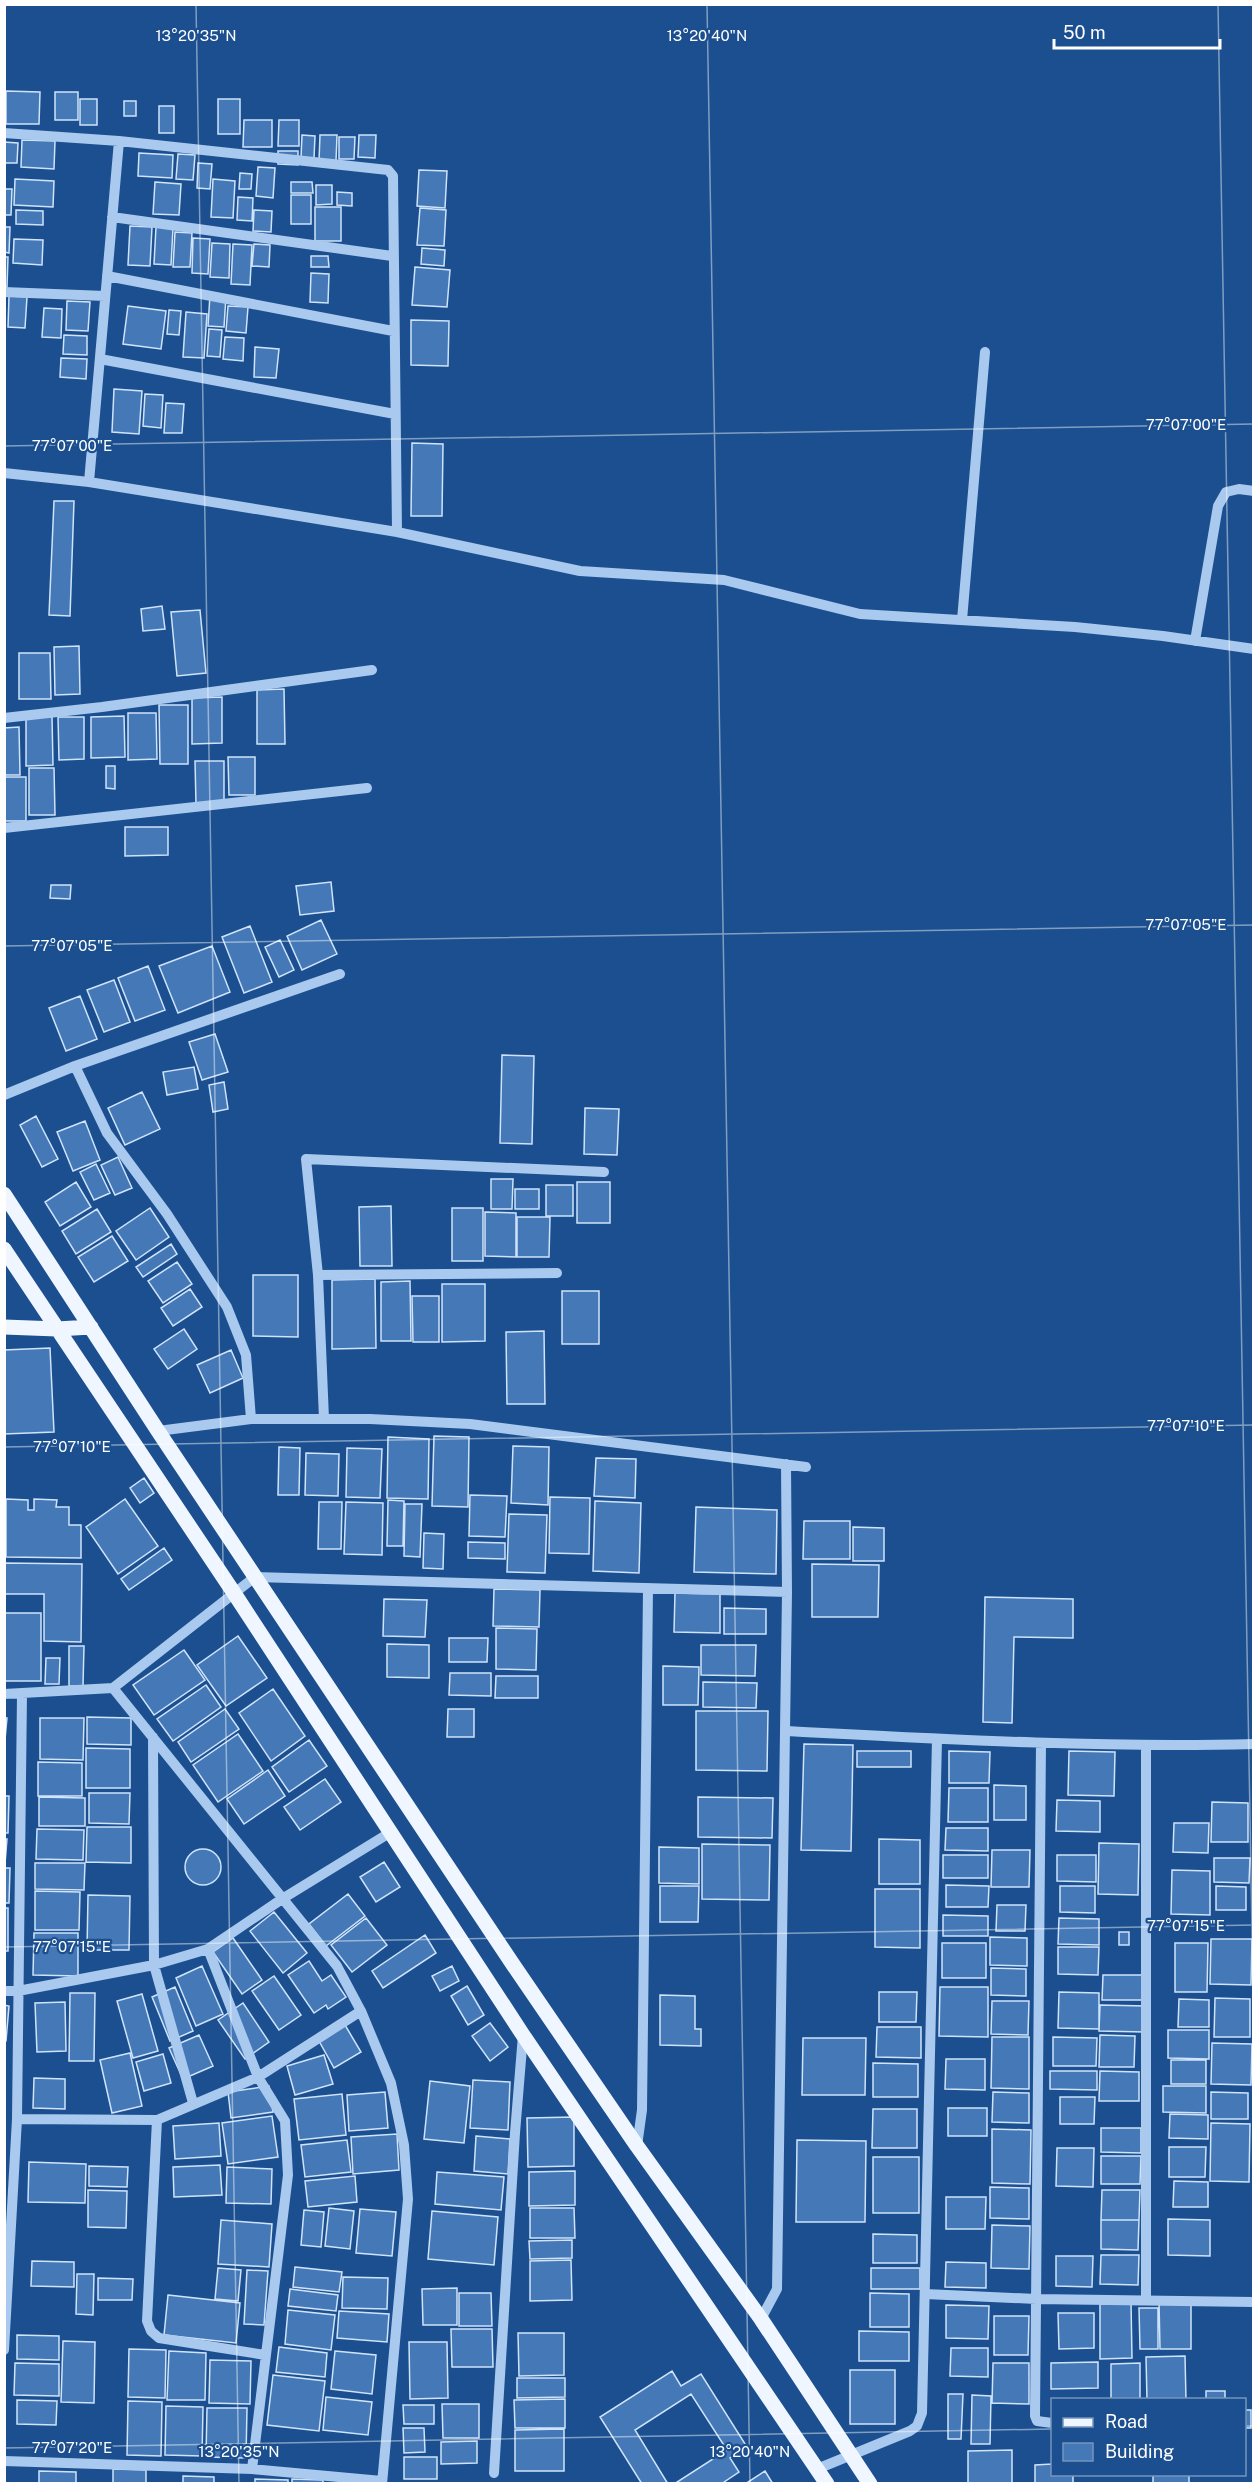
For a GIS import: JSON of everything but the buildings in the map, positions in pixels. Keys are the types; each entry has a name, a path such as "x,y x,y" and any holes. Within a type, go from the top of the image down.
{"main road":[{"path":"4,1194 158,1431 514,1966 637,2146 761,2319 870,2484"},
{"path":"4,1249 234,1593 523,2035 827,2484"},
{"path":"4,1328 91,1327"}],"street":[{"path":"4,133 119,141 388,170 393,176 392,256 397,532"},
{"path":"89,482 119,141"},
{"path":"112,217 392,256"},
{"path":"107,276 393,331"},
{"path":"4,292 105,296"},
{"path":"962,620 985,352"},
{"path":"100,359 395,414"},
{"path":"4,473 89,482 397,532 580,571 724,580 860,614 1075,627 1254,649"},
{"path":"1195,641 1218,506 1226,492 1239,489 1254,491"},
{"path":"4,718 372,670"},
{"path":"4,828 367,788"},
{"path":"4,1095 75,1066 340,974"},
{"path":"75,1066 107,1132 167,1214 227,1307 246,1355 251,1419"},
{"path":"324,1419 318,1275 306,1159 604,1172"},
{"path":"318,1275 557,1274"},
{"path":"158,1431 251,1419 370,1419 470,1425 806,1467"},
{"path":"761,2319 777,2289 787,1592 786,1464"},
{"path":"4,1694 113,1688 255,1577 787,1592"},
{"path":"637,2146 642,2110 648,1588"},
{"path":"4,2461 252,2469 382,2482 408,2199 404,2145 391,2083 361,2012 337,1966 113,1688"},
{"path":"4,2350 17,2119 22,1694"},
{"path":"785,1731 1146,1747 1254,1744"},
{"path":"153,1737 154,1965 193,2103"},
{"path":"817,2469 910,2431 917,2426 920,2420 925,2294 937,1739"},
{"path":"1041,1744 1035,2416 1037,2421 1051,2423"},
{"path":"1146,1747 1146,2300"},
{"path":"4,1990 18,1991 154,1965 208,1949 282,1899 390,1832"},
{"path":"208,1949 258,2077 285,2121 288,2175 252,2469"},
{"path":"17,2119 158,2120 258,2077 361,2012"},
{"path":"494,2473 523,2035"},
{"path":"158,2120 147,2321 150,2331 159,2338 265,2355"},
{"path":"925,2294 1036,2300 1254,2302"}]}
